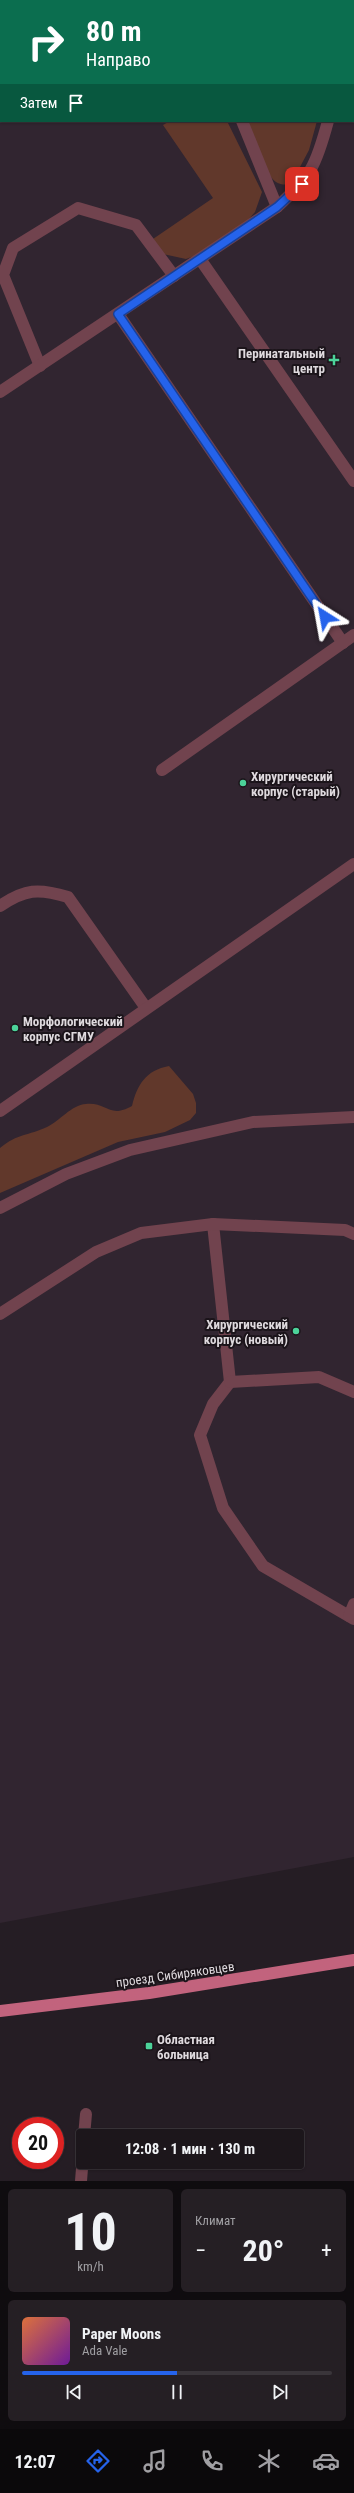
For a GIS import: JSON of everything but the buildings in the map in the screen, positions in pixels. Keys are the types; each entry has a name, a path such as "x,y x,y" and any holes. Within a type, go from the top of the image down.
{"main road":[{"name":"проезд Сибиряковцев","path":"0,2011 149,1992 354,1960"}],"lane":[{"path":"242,122 277,207"},
{"path":"0,392 277,207 302,184 318,158 328,122"},
{"path":"40,366 3,275 13,248 78,208 136,224 174,276"},
{"path":"200,259 354,481"},
{"path":"118,314 343,643"},
{"path":"162,770 354,635"},
{"path":"0,1111 354,864"},
{"path":"0,906 20,893 50,892 68,897 146,1008"},
{"path":"0,1208 66,1174 130,1150 253,1122 354,1117"},
{"path":"0,1314 96,1252 141,1232 213,1224 345,1230 354,1234"},
{"path":"213,1224 230,1382 213,1404 200,1435 223,1508 263,1566 352,1618 354,1604"},
{"path":"230,1382 319,1377 354,1392"},
{"path":"85,2129 86,2114"},
{"path":"81,2181 82,2169"}],"shaded area":[{"path":"0,122 354,122 354,1857 0,1923"},
{"path":"168,122 227,122 262,192 255,212 248,220 197,255 186,259 163,254 153,239 213,198 163,125"},
{"path":"247,122 317,122 309,150 291,184 285,185 276,182 267,171"},
{"path":"169,1066 193,1094 196,1103 196,1113 190,1120 165,1132 118,1142 0,1193 0,1148 6,1143 18,1137 47,1127 70,1110 81,1105 93,1104 113,1111 124,1110 132,1106 140,1085 149,1075 154,1071"}],"place":[{"name":"Перинатальный центр","path":"334,360"},
{"name":"Хирургический корпус (старый)","path":"243,783"},
{"name":"Морфологический корпус СГМУ","path":"15,1028"},
{"name":"Хирургический корпус (новый)","path":"296,1331"},
{"name":"Областная больница","path":"149,2046"}],"route":[{"path":"302,184 277,207 118,314 325,617"}]}
